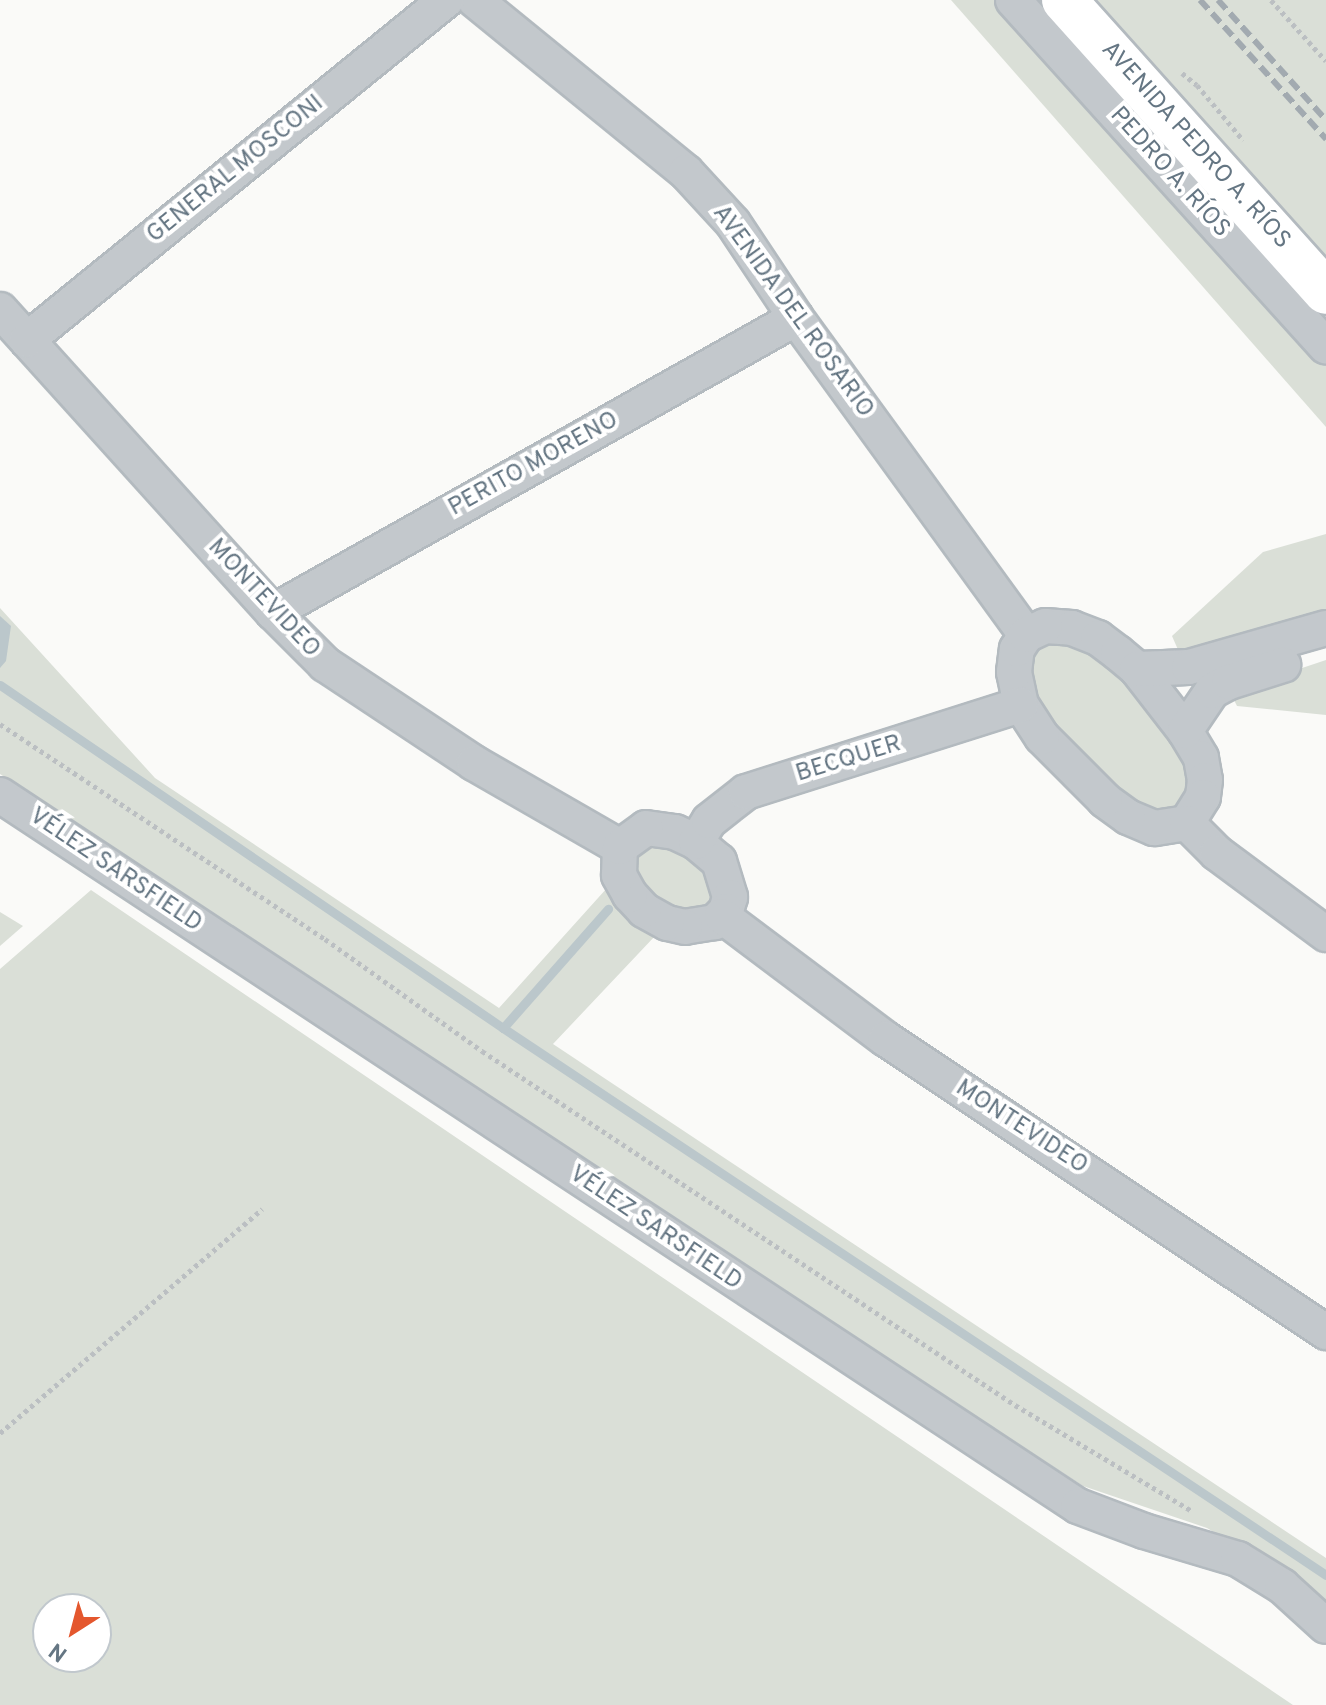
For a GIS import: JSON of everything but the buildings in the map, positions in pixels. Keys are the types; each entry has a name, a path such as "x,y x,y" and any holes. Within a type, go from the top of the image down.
{"main road":[{"name":"AVENIDA PEDRO A. RÍOS","path":"1064,0 1326,292"}],"street":[{"name":"GENERAL MOSCONI","path":"27,340 446,0"},
{"name":"AVENIDA DEL ROSARIO","path":"475,0 686,172 733,223 796,318 1026,635"},
{"name":"PEDRO A. RÍOS","path":"1013,0 1326,346"},
{"name":"MONTEVIDEO","path":"0,310 273,612 325,664 474,763 620,847"},
{"name":"PERITO MORENO","path":"273,612 796,318"},
{"path":"1045,626 1072,628 1098,638 1137,669 1185,731 1201,758 1205,780 1203,797 1187,823 1154,828 1128,817 1105,800 1042,737 1021,705 1014,672 1017,649 1026,635 1045,626"},
{"path":"1137,669 1189,667 1326,628"},
{"path":"1185,731 1212,691 1229,682 1326,652"},
{"name":"BECQUER","path":"696,842 709,821 746,792 1021,705"},
{"name":"VÉLEZ SARSFIELD","path":"0,795 1029,1476 1078,1506 1144,1531 1238,1559 1282,1586 1326,1626"},
{"path":"1187,823 1217,853 1326,934"},
{"path":"646,828 675,832 696,842 719,861 730,897 722,916 715,922 685,927 644,910 630,895 619,875 620,847 646,828"},
{"name":"MONTEVIDEO","path":"722,916 886,1039 1326,1332"}],"path":[{"path":"1271,0 1326,61"},
{"path":"0,724 325,939 482,1051 1015,1405 1198,1514"},
{"path":"0,1433 262,1209"}],"shaded area":[{"path":"951,0 997,0 1326,366 1326,427"},
{"path":"1064,0 1326,0 1326,292"},
{"path":"1326,534 1326,611 1179,652 1172,636 1263,552"},
{"path":"0,608 155,778 499,1008 607,888 633,923 655,936 553,1044 1326,1558 1326,1610 1288,1577 1207,1528 1083,1486 482,1095 0,774"},
{"path":"0,616 11,626 6,661 0,668"},
{"path":"1051,635 1096,650 1147,702 1185,763 1188,788 1177,808 1160,813 1139,809 1066,745 1029,689 1027,655"},
{"path":"1326,660 1326,715 1237,706 1230,692"},
{"path":"667,843 705,865 715,892 704,909 682,914 642,890 633,863 637,852 646,845"},
{"path":"91,890 1293,1705 0,1705 0,969"},
{"path":"0,912 23,926 0,946"}],"waterway":[{"path":"0,685 503,1028 1326,1575"},
{"path":"503,1028 608,909"}],"railway":[{"path":"1200,0 1326,139"},
{"path":"1218,0 1326,120"}]}
